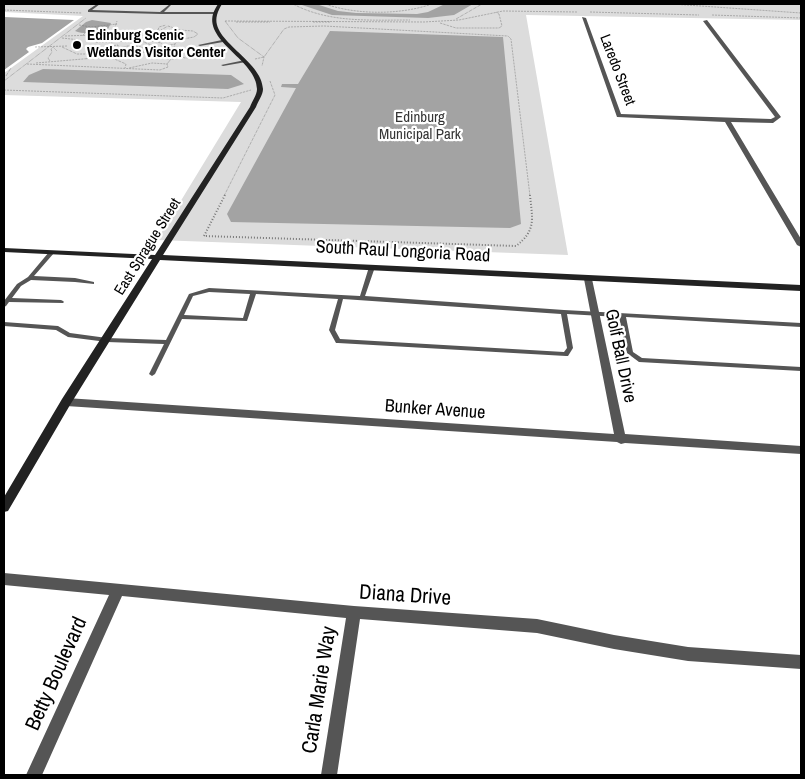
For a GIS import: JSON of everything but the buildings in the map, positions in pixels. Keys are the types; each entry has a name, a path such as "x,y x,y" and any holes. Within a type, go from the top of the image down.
{"street":[{"path":"220,4 215,13 214,21 222,41"},
{"name":"Laredo Street","path":"584,18 619,116 727,120"},
{"path":"705,21 778,117 773,121 727,120"},
{"name":"East Sprague Street","path":"4,507 66,402 159,259 260,90 258,78 248,60 222,41"},
{"path":"727,120 801,245"},
{"name":"South Raul Longoria Road","path":"4,250 159,259 372,266 588,279 801,288"},
{"name":"Golf Ball Drive","path":"588,279 621,440"},
{"name":"Bunker Avenue","path":"66,402 621,440 801,450"},
{"name":"Diana Drive","path":"4,579 354,612 537,626 614,642 688,654 801,662"},
{"name":"Betty Boulevard","path":"34,775 118,590"},
{"name":"Carla Marie Way","path":"329,775 354,612"}],"lane":[{"path":"99,4 90,11 215,13"},
{"path":"161,13 171,4"},
{"path":"200,45 222,41"},
{"path":"223,65 248,60"},
{"path":"6,302 19,285 30,278 51,253"},
{"path":"362,298 372,266"},
{"path":"30,278 75,280 92,283"},
{"path":"152,374 190,295 208,290 801,326"},
{"path":"180,317 245,320 254,292"},
{"path":"341,297 332,330 338,341 566,354 570,348 564,312"},
{"path":"6,302 60,302"},
{"path":"622,315 630,354 641,360 801,369"},
{"path":"4,324 58,328 68,335 107,340 167,342"}],"path":[{"path":"293,4 307,11 333,17 423,21 458,18 482,4"},
{"path":"326,4 342,8 380,11 421,8 432,4"},
{"path":"530,4 554,4"},
{"path":"672,4 801,13"},
{"path":"387,22 411,24 436,22 456,28 495,29 502,26 499,14 496,12"},
{"path":"264,57 238,38 225,20 241,22 387,22 459,20 496,12 579,12"},
{"path":"589,12 700,15"},
{"path":"709,15 801,18"},
{"path":"4,81 88,16"},
{"path":"114,30 118,21"},
{"path":"126,40 151,36 162,31 169,22"},
{"path":"78,25 88,25 91,27 118,24"},
{"path":"166,26 176,26 179,24"},
{"path":"176,26 180,30"},
{"path":"262,67 264,57 284,29 289,27 324,26 508,36 511,40 533,224 524,240 516,246 204,236 275,95 270,80"},
{"path":"63,36 79,38 91,27"},
{"path":"60,38 79,38 114,30 119,30 130,38"},
{"path":"180,30 193,31 198,34 194,37 178,40 151,36 162,31 172,32 180,30"},
{"path":"151,36 162,31"},
{"path":"172,32 171,35 174,40"},
{"path":"35,47 62,48 77,54 94,54 106,52 120,35 127,34"},
{"path":"126,40 127,34"},
{"path":"94,35 115,40 149,41 168,49 174,48 178,40"},
{"path":"149,41 155,39 151,36"},
{"path":"112,57 122,40"},
{"path":"27,64 112,57 151,51 170,40"},
{"path":"149,41 156,46 175,44"},
{"path":"96,42 111,46 137,45 151,51 156,56"},
{"path":"52,52 68,46"},
{"path":"71,66 94,54 101,46"},
{"path":"111,46 119,46"},
{"path":"162,46 169,52 185,58"},
{"path":"53,47 58,49 57,51"},
{"path":"50,61 48,58 53,47"},
{"path":"144,52 148,56 156,56 169,52"},
{"path":"162,54 171,59"},
{"path":"161,58 174,54"},
{"path":"148,56 152,55 171,59 212,55"},
{"path":"112,57 126,64 125,68"},
{"path":"248,60 264,57"},
{"path":"27,64 160,70 168,67 167,64 171,59"},
{"path":"129,68 140,64 167,64"},
{"path":"5,76 11,68"},
{"path":"5,76 11,76"},
{"path":"4,90 223,98 252,90"}],"green space":[{"name":"Edinburg Municipal Park","path":"4,4 801,4 801,20 526,15 568,255 157,240 241,102 4,95 4,73 83,16 4,12"}],"shaded area":[{"path":"299,4 316,4 338,11 356,13 417,14 428,12 445,4 473,4 454,15 428,18 332,15"},
{"path":"4,17 74,20 42,43 28,47 26,49 29,52 4,70"},
{"path":"92,20 111,23 108,29 100,32 87,33 75,31 86,22"},
{"path":"330,31 503,37 521,224 510,228 231,222 227,214 296,88 281,87 282,84 298,84"},
{"path":"43,69 231,75 244,84 228,89 23,82 29,75"}],"place":[{"name":"Edinburg Scenic Wetlands Visitor Center","path":"77,45"}]}
